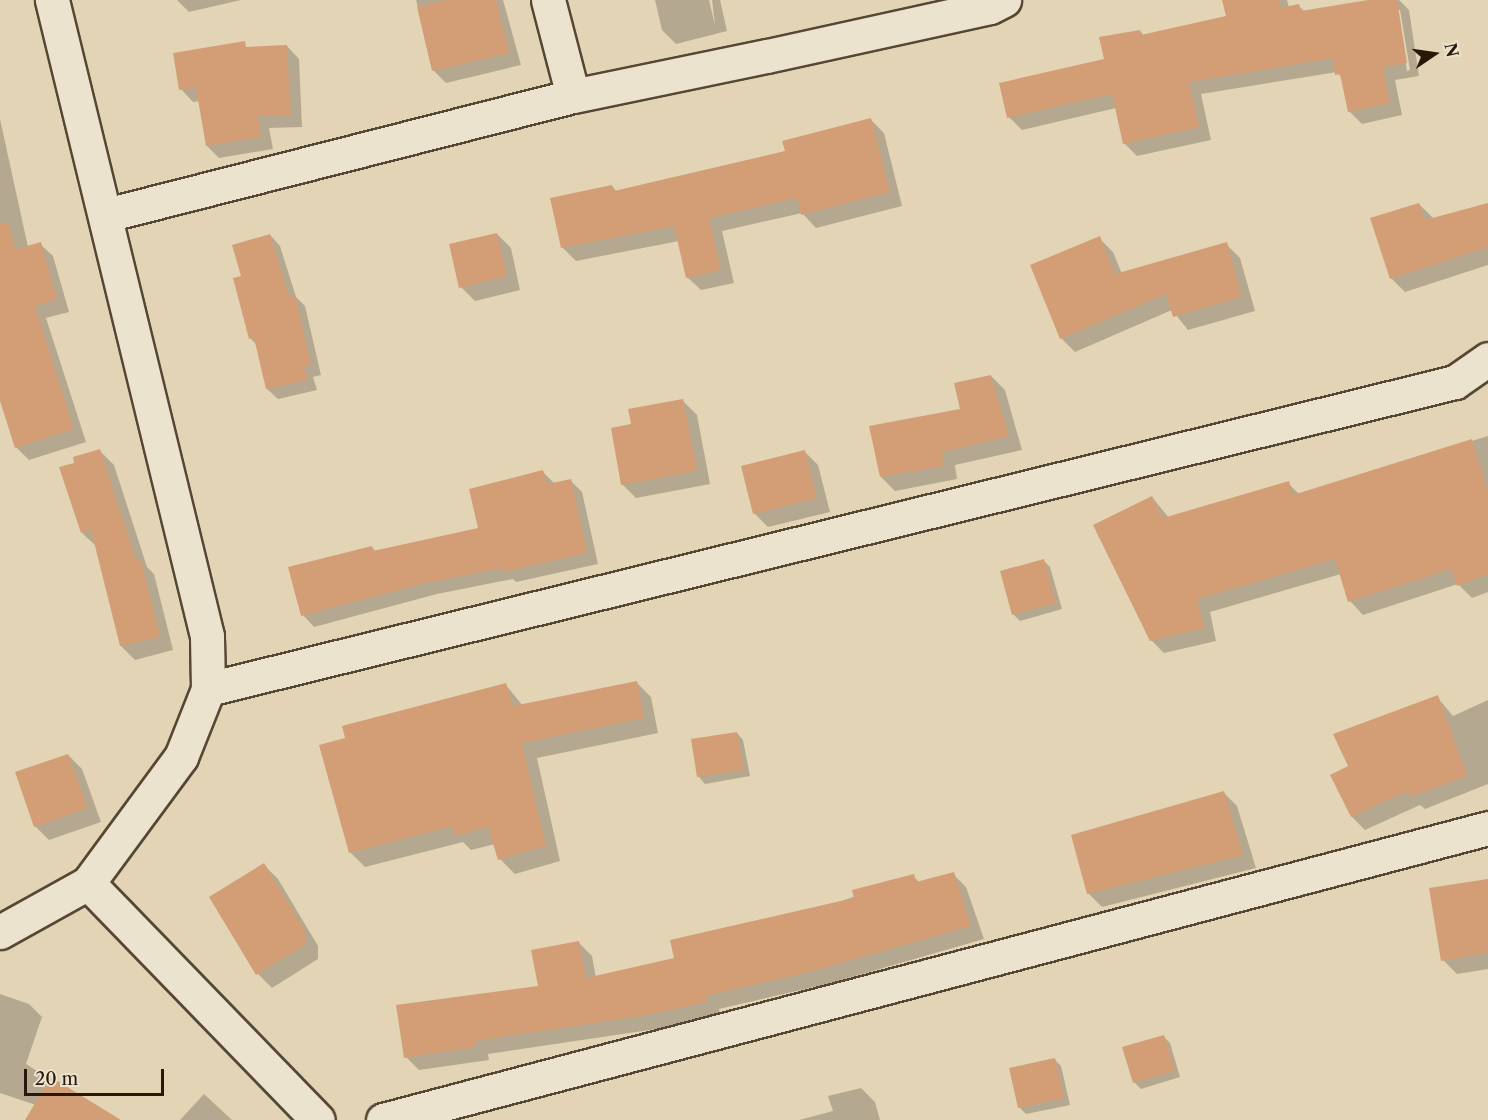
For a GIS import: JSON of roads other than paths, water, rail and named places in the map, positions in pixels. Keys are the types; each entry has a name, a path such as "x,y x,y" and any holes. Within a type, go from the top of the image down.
{"street":[{"path":"0,933 88,883 181,757 208,688 207,636 52,0"},
{"path":"548,0 573,96"},
{"path":"106,215 573,96 990,7 1004,0"},
{"path":"208,688 1455,382 1488,359"},
{"path":"383,1120 1488,828"},
{"path":"88,883 318,1120"}]}
